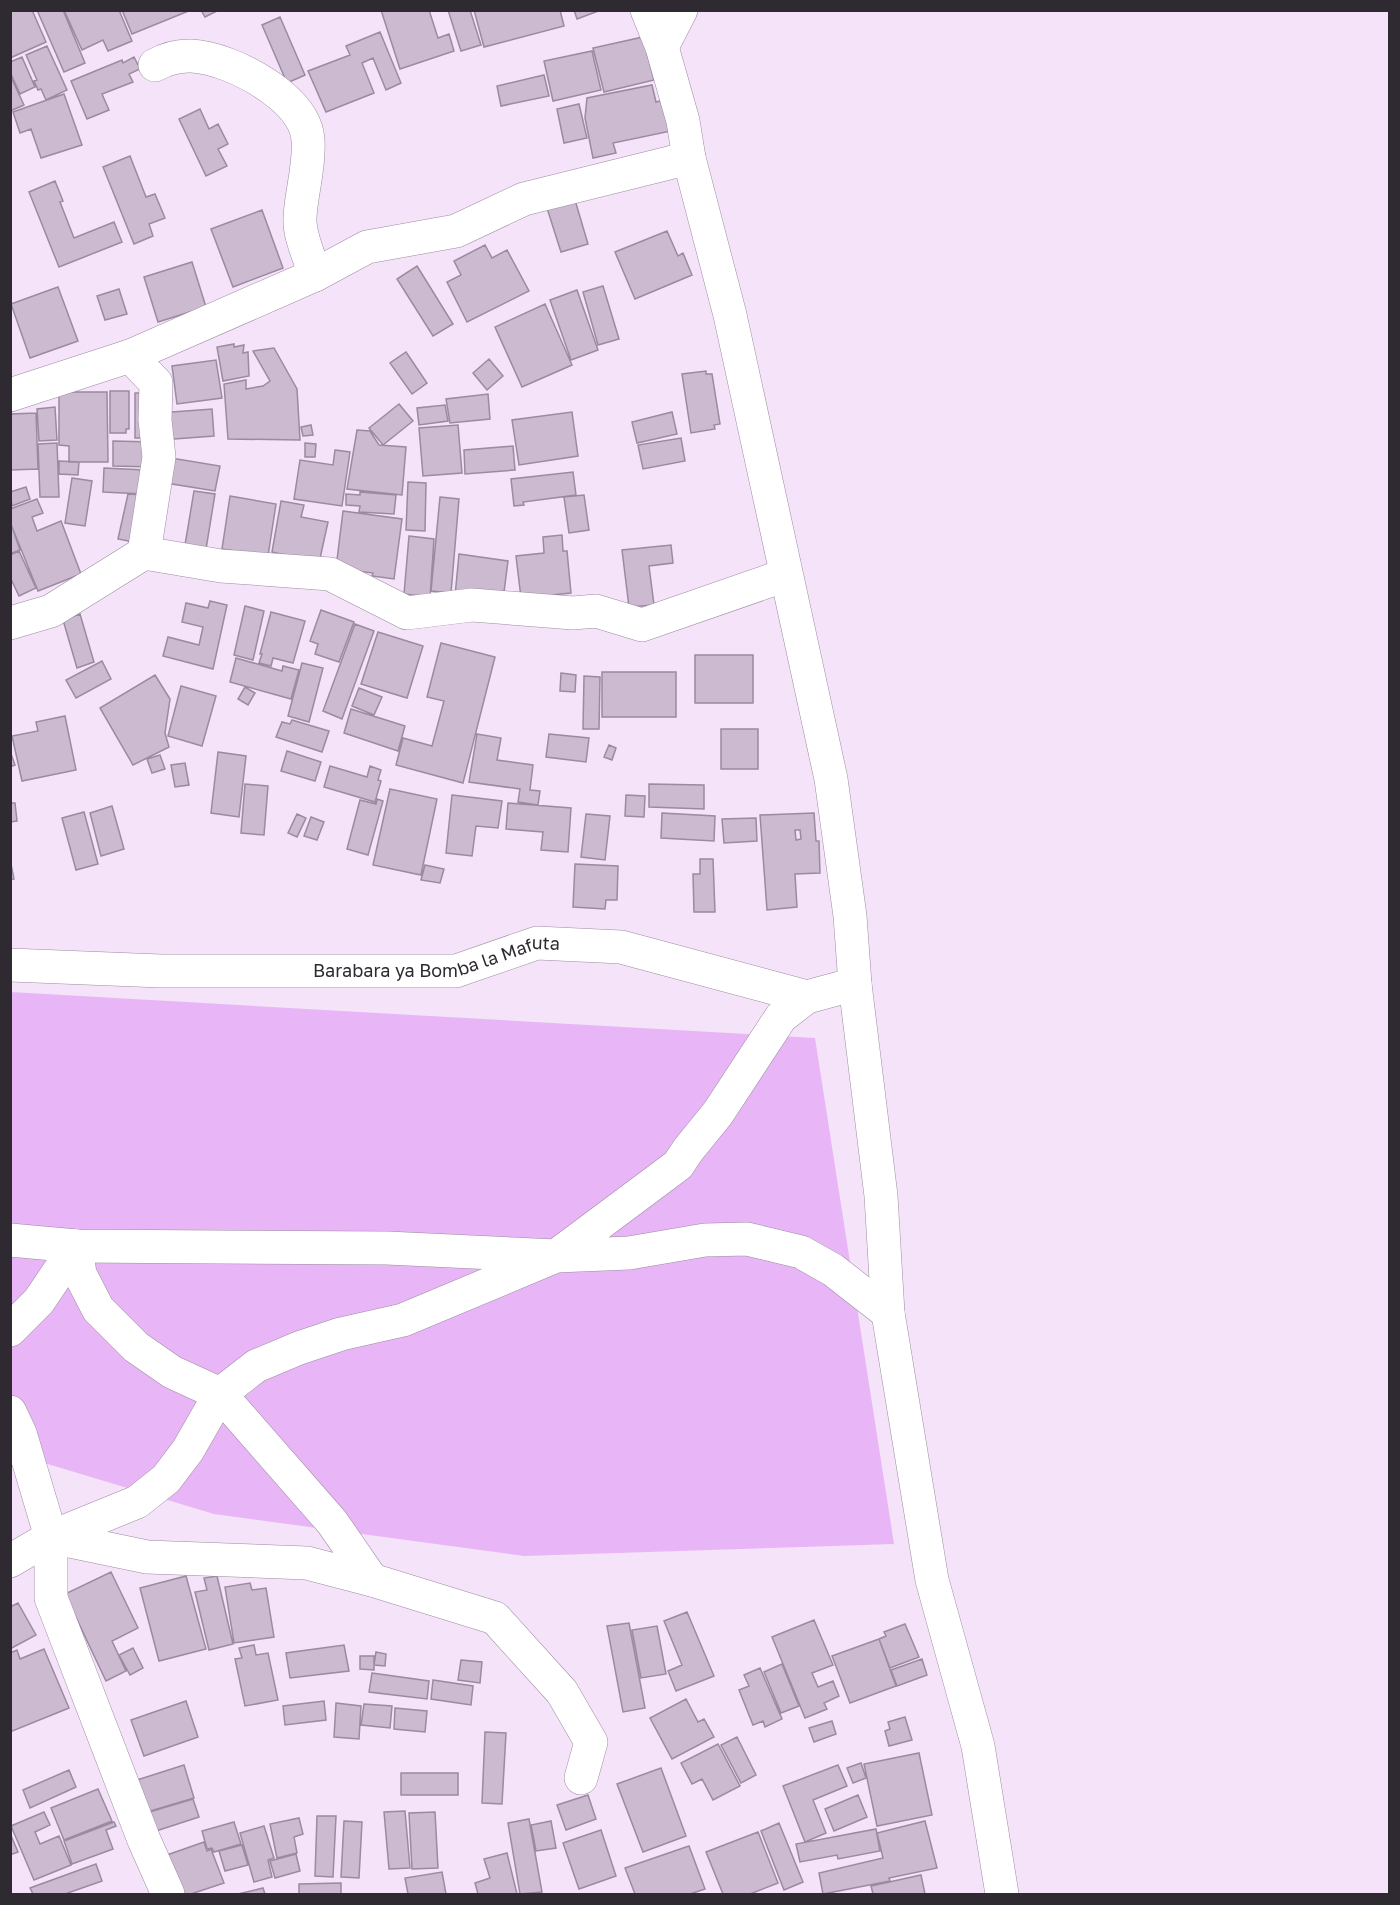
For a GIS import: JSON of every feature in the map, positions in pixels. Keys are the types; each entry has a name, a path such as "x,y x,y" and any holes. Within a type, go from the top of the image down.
{"street":[{"path":"647,10 662,47 683,121 689,158 730,315 831,779 850,916 855,984 881,1196 888,1313 932,1580 978,1746 1002,1894"},
{"path":"662,47 681,10"},
{"path":"155,65 168,57 184,55 226,64 253,76 287,99 303,119 308,138 307,170 300,227 315,275"},
{"path":"10,395 130,356 315,275 367,247 456,231 524,199 689,158"},
{"path":"130,356 156,383 155,420 159,457 144,553"},
{"path":"10,623 51,611 144,553 220,567 330,574 407,613 472,605 573,613 596,611 642,625 786,575"},
{"name":"Barabara ya Bomba la Mafuta","path":"10,965 161,971 456,971 537,944 597,946 621,947 807,997"},
{"path":"10,1561 51,1537 137,1502 166,1479 188,1450 220,1394 256,1366 341,1334 403,1320 556,1256 678,1165 718,1113 781,1017 807,997 855,984"},
{"path":"10,1240 76,1246 387,1248 556,1256 629,1253 705,1240 747,1239 801,1252 833,1270 888,1313"},
{"path":"10,1330 39,1301 76,1246"},
{"path":"76,1246 80,1274 98,1309 136,1347 172,1372 220,1394 332,1522 372,1580"},
{"path":"10,1412 20,1433 51,1537 51,1598 144,1840 168,1894"},
{"path":"51,1537 147,1557 307,1563 372,1580 495,1618 562,1692 591,1742 581,1778"}],"shaded area":[{"path":"10,992 815,1038 894,1544 524,1556 214,1514 11,1453"}],"building":[{"path":"10,10 32,10 46,42 10,58"},
{"path":"37,10 63,10 85,63 64,72"},
{"path":"64,10 119,10 132,41 108,51 103,40 82,50"},
{"path":"122,10 191,10 132,34"},
{"path":"201,10 219,10 205,17"},
{"path":"381,10 429,10 438,38 449,34 454,51 400,69"},
{"path":"448,10 470,10 481,45 461,51"},
{"path":"474,10 560,10 564,26 484,47"},
{"path":"574,10 601,10 577,19"},
{"path":"280,17 305,75 287,83 262,25"},
{"path":"380,32 401,83 386,90 373,58 362,63 374,93 326,112 308,71 350,55 346,46"},
{"path":"643,37 654,80 604,92 593,48"},
{"path":"47,46 67,90 46,100 34,81 37,80 26,55"},
{"path":"592,51 601,90 553,101 544,61"},
{"path":"22,57 35,87 20,94 10,72 10,62"},
{"path":"134,57 140,69 129,74 133,82 102,94 109,110 87,119 71,81"},
{"path":"10,75 24,105 10,111"},
{"path":"544,75 549,96 501,106 497,86"},
{"path":"652,85 656,102 664,100 671,131 613,143 616,153 593,158 585,118 587,98"},
{"path":"64,94 82,145 41,158 31,129 20,133 13,112"},
{"path":"579,104 587,138 564,143 557,109"},
{"path":"200,109 209,129 218,124 228,144 218,149 227,166 206,176 179,119"},
{"path":"130,156 146,197 155,194 165,218 149,224 153,236 134,244 103,167"},
{"path":"55,181 63,201 60,202 74,238 114,222 122,242 59,267 29,192"},
{"path":"575,200 588,244 561,252 547,208"},
{"path":"262,210 283,268 233,287 211,229"},
{"path":"667,231 678,256 683,253 692,275 635,299 615,252"},
{"path":"485,245 492,258 507,250 529,291 467,322 447,282 461,275 454,261"},
{"path":"192,262 206,307 158,322 144,277"},
{"path":"417,266 453,324 433,336 397,279"},
{"path":"603,286 619,339 598,345 583,292"},
{"path":"58,287 78,341 30,358 11,304"},
{"path":"119,289 127,314 105,320 97,296"},
{"path":"577,290 598,350 571,360 550,300"},
{"path":"545,304 572,365 522,387 495,327"},
{"path":"234,344 234,347 244,345 243,353 248,352 249,376 223,381 217,347"},
{"path":"274,348 297,389 300,440 228,439 224,384 246,380 246,389 263,386 270,381 253,351"},
{"path":"406,352 427,383 412,394 390,363"},
{"path":"489,359 503,376 487,390 473,373"},
{"path":"216,360 222,398 177,404 172,366"},
{"path":"706,371 706,374 712,374 720,424 714,425 715,429 691,433 682,374"},
{"path":"110,391 129,391 129,429 126,429 126,433 110,433"},
{"path":"59,392 107,392 108,462 69,462 69,446 59,445"},
{"path":"135,393 151,393 151,438 135,438"},
{"path":"488,394 490,419 450,423 446,399"},
{"path":"399,404 413,421 383,445 369,428"},
{"path":"445,405 448,421 419,425 417,408"},
{"path":"55,407 57,440 39,441 37,409"},
{"path":"212,409 214,436 161,440 159,413"},
{"path":"572,412 578,456 519,465 512,420"},
{"path":"672,412 677,434 637,443 632,422"},
{"path":"36,413 38,469 10,470 10,414"},
{"path":"311,425 313,435 303,436 301,427"},
{"path":"458,425 462,473 423,476 419,428"},
{"path":"357,430 370,431 379,445 406,447 402,495 347,489"},
{"path":"681,438 685,461 643,469 638,445"},
{"path":"113,441 154,442 153,467 113,466"},
{"path":"57,443 59,497 40,497 38,444"},
{"path":"305,443 316,444 315,457 305,457"},
{"path":"513,446 515,470 465,474 464,450"},
{"path":"335,450 350,452 342,506 294,499 300,460 333,465"},
{"path":"165,457 220,466 215,491 166,483"},
{"path":"59,461 79,462 78,475 59,474"},
{"path":"104,468 145,470 144,494 103,492"},
{"path":"573,472 576,495 523,502 524,505 514,506 511,479"},
{"path":"72,478 92,481 85,526 65,523"},
{"path":"408,482 426,483 425,531 406,530"},
{"path":"26,487 30,499 12,506 10,492"},
{"path":"194,491 215,494 206,549 185,545"},
{"path":"360,492 396,495 394,514 359,512 360,506 346,505 346,494 360,495"},
{"path":"128,494 145,495 139,543 118,539"},
{"path":"584,495 589,530 569,533 564,497"},
{"path":"230,496 276,504 268,556 222,549"},
{"path":"440,497 459,499 451,593 431,591"},
{"path":"37,499 43,513 32,517 37,531 61,521 81,574 38,591 10,522 10,509"},
{"path":"281,501 304,505 301,517 328,522 319,563 272,552"},
{"path":"343,511 402,519 394,579 372,576 373,573 336,568"},
{"path":"10,524 20,550 10,554"},
{"path":"562,535 563,551 567,551 571,593 521,598 516,556 544,553 543,537"},
{"path":"409,536 434,539 430,597 404,594"},
{"path":"671,545 673,563 649,566 654,605 629,607 622,550"},
{"path":"19,551 36,588 19,596 10,577 10,555"},
{"path":"459,554 508,561 503,600 455,596"},
{"path":"210,601 227,605 213,669 163,656 168,637 199,645 203,627 182,622 186,603 208,608"},
{"path":"245,606 264,611 253,660 234,655"},
{"path":"321,610 354,622 339,662 315,654 318,644 310,641"},
{"path":"271,612 305,621 293,663 273,658 271,666 259,663"},
{"path":"80,614 94,662 77,668 63,620"},
{"path":"355,624 374,631 342,719 323,711"},
{"path":"378,632 423,646 407,698 361,684"},
{"path":"441,643 495,657 463,783 396,765 403,738 432,746 444,701 427,697"},
{"path":"695,655 753,655 753,703 695,703"},
{"path":"236,658 282,671 283,666 299,670 291,699 230,682"},
{"path":"102,661 111,679 76,698 66,680"},
{"path":"302,663 323,668 309,722 288,716"},
{"path":"602,672 676,672 676,717 602,717"},
{"path":"561,673 576,675 575,692 560,691"},
{"path":"155,675 170,699 165,733 169,747 133,765 100,708"},
{"path":"584,676 600,677 599,729 583,729"},
{"path":"181,686 216,696 202,746 168,736"},
{"path":"245,687 255,693 248,705 238,699"},
{"path":"359,688 382,697 374,715 352,706"},
{"path":"351,709 405,726 398,751 344,733"},
{"path":"65,716 76,770 22,781 12,736 38,731 36,722"},
{"path":"292,720 329,731 322,752 276,737 282,722 290,724"},
{"path":"721,729 758,729 758,769 721,769"},
{"path":"477,734 501,738 497,760 533,765 530,790 540,791 538,805 518,802 520,789 469,782"},
{"path":"549,734 589,738 586,762 546,757"},
{"path":"609,745 616,748 612,760 604,757"},
{"path":"10,751 15,765 10,767"},
{"path":"287,751 321,762 315,781 281,771"},
{"path":"218,752 246,756 239,817 211,813"},
{"path":"160,755 165,769 152,773 147,759"},
{"path":"185,763 189,785 175,787 171,765"},
{"path":"330,766 367,777 370,766 381,770 378,780 381,781 375,802 324,787"},
{"path":"245,784 268,786 264,835 241,833"},
{"path":"649,784 704,785 704,809 649,807"},
{"path":"390,789 437,799 421,875 373,865"},
{"path":"452,795 502,801 498,828 476,826 472,856 446,853"},
{"path":"626,795 645,796 644,817 625,816"},
{"path":"377,799 383,801 368,855 347,849 360,800 376,804"},
{"path":"10,803 15,803 17,821 10,822"},
{"path":"508,803 571,808 568,852 541,850 543,832 506,829"},
{"path":"112,806 124,849 101,856 90,813"},
{"path":"84,812 98,864 76,870 62,818"},
{"path":"662,813 715,816 714,841 661,838"},
{"path":"814,813 816,841 819,841 820,873 795,874 797,907 767,910 760,815","holes":["795,830 800,830 801,839 796,840"]},
{"path":"297,814 306,818 297,837 288,833"},
{"path":"586,814 610,816 605,860 581,857"},
{"path":"311,817 324,822 317,840 304,836"},
{"path":"756,818 757,841 724,843 722,819"},
{"path":"10,859 14,879 10,880"},
{"path":"700,859 713,859 715,912 694,912 693,874 700,874"},
{"path":"575,864 618,866 617,900 606,900 605,909 573,907"},
{"path":"425,865 444,869 440,883 421,880"},
{"path":"111,1572 138,1628 112,1641 126,1671 106,1681 65,1594"},
{"path":"186,1576 206,1649 159,1661 140,1588"},
{"path":"217,1576 233,1644 209,1650 195,1592 207,1590 204,1578"},
{"path":"250,1583 252,1590 266,1588 274,1637 234,1643 225,1587"},
{"path":"18,1603 36,1635 10,1649 10,1607"},
{"path":"687,1612 714,1676 676,1691 668,1671 682,1665 664,1621"},
{"path":"814,1620 833,1665 812,1673 818,1687 833,1681 839,1696 824,1703 827,1709 805,1718 772,1637"},
{"path":"629,1623 645,1708 623,1712 607,1626"},
{"path":"905,1624 919,1657 890,1668 879,1639 886,1636 884,1632"},
{"path":"657,1626 666,1674 641,1678 632,1630"},
{"path":"879,1639 896,1686 850,1703 832,1656"},
{"path":"254,1645 256,1655 268,1653 278,1700 245,1706 235,1659 242,1658 239,1648"},
{"path":"344,1645 349,1671 290,1678 286,1653"},
{"path":"133,1648 143,1668 130,1675 119,1655"},
{"path":"44,1649 69,1708 10,1732 10,1653 17,1650 20,1659"},
{"path":"376,1652 386,1654 385,1666 374,1665"},
{"path":"360,1656 374,1656 374,1670 360,1669"},
{"path":"922,1659 927,1675 897,1686 891,1670"},
{"path":"461,1660 482,1662 480,1683 458,1680"},
{"path":"782,1664 799,1706 781,1713 764,1672"},
{"path":"760,1668 782,1719 765,1727 763,1721 753,1725 739,1690 749,1686 744,1675"},
{"path":"372,1673 429,1681 427,1699 369,1692"},
{"path":"433,1680 473,1686 471,1705 431,1699"},
{"path":"686,1699 698,1722 704,1719 714,1737 672,1759 650,1718"},
{"path":"186,1701 198,1737 144,1756 131,1720"},
{"path":"324,1701 326,1720 285,1725 283,1706"},
{"path":"336,1703 361,1706 359,1739 334,1737"},
{"path":"364,1704 392,1706 390,1728 361,1725"},
{"path":"395,1708 427,1711 425,1732 394,1729"},
{"path":"905,1717 912,1740 889,1746 885,1731 890,1729 888,1722"},
{"path":"832,1721 836,1734 814,1742 809,1728"},
{"path":"485,1732 506,1733 502,1804 482,1803"},
{"path":"737,1737 756,1775 741,1783 721,1745"},
{"path":"718,1744 740,1786 713,1800 702,1779 692,1784 681,1763"},
{"path":"919,1753 932,1815 877,1826 864,1764"},
{"path":"861,1763 866,1778 853,1783 847,1768"},
{"path":"184,1765 194,1798 147,1812 137,1780"},
{"path":"838,1765 847,1786 813,1800 826,1833 805,1842 783,1786"},
{"path":"661,1768 686,1836 643,1852 617,1784"},
{"path":"69,1770 76,1787 30,1808 23,1790"},
{"path":"401,1773 458,1773 458,1795 401,1795"},
{"path":"98,1789 112,1821 64,1840 51,1808"},
{"path":"588,1795 596,1819 566,1830 557,1805"},
{"path":"858,1795 867,1817 834,1831 825,1809"},
{"path":"193,1799 199,1817 153,1832 146,1813"},
{"path":"405,1811 410,1868 389,1869 384,1812"},
{"path":"44,1812 50,1825 35,1832 40,1844 59,1836 71,1865 34,1880 11,1826"},
{"path":"435,1812 438,1868 412,1869 409,1813"},
{"path":"317,1816 336,1816 333,1877 315,1876"},
{"path":"299,1818 303,1834 294,1837 297,1853 277,1858 270,1824"},
{"path":"529,1819 542,1892 520,1894 508,1823"},
{"path":"344,1821 362,1822 359,1878 341,1877"},
{"path":"551,1821 556,1848 536,1851 531,1825"},
{"path":"925,1821 937,1868 889,1878 890,1881 823,1894 819,1873 883,1858 877,1833"},
{"path":"114,1822 116,1826 106,1830 113,1849 72,1864 64,1841"},
{"path":"234,1822 241,1844 214,1852 212,1848 207,1849 202,1831"},
{"path":"779,1823 803,1882 784,1890 761,1831"},
{"path":"264,1826 274,1858 268,1860 272,1877 254,1882 240,1833"},
{"path":"876,1829 880,1851 838,1859 837,1855 800,1862 796,1844"},
{"path":"601,1830 616,1876 579,1889 563,1843"},
{"path":"758,1832 778,1883 750,1894 723,1894 706,1852"},
{"path":"10,1833 18,1852 10,1855"},
{"path":"204,1842 207,1851 211,1849 224,1883 191,1894 178,1894 164,1856"},
{"path":"242,1845 248,1865 225,1871 219,1851"},
{"path":"689,1846 705,1889 690,1894 635,1894 625,1868"},
{"path":"507,1853 517,1894 478,1894 475,1883 490,1878 484,1859"},
{"path":"296,1854 300,1871 275,1878 270,1861"},
{"path":"96,1864 102,1881 65,1894 33,1894 30,1888"},
{"path":"442,1872 446,1894 408,1894 405,1878"},
{"path":"921,1875 925,1894 873,1894 871,1886"},
{"path":"341,1883 341,1894 299,1894 299,1884"},
{"path":"263,1888 265,1894 238,1894"}]}
